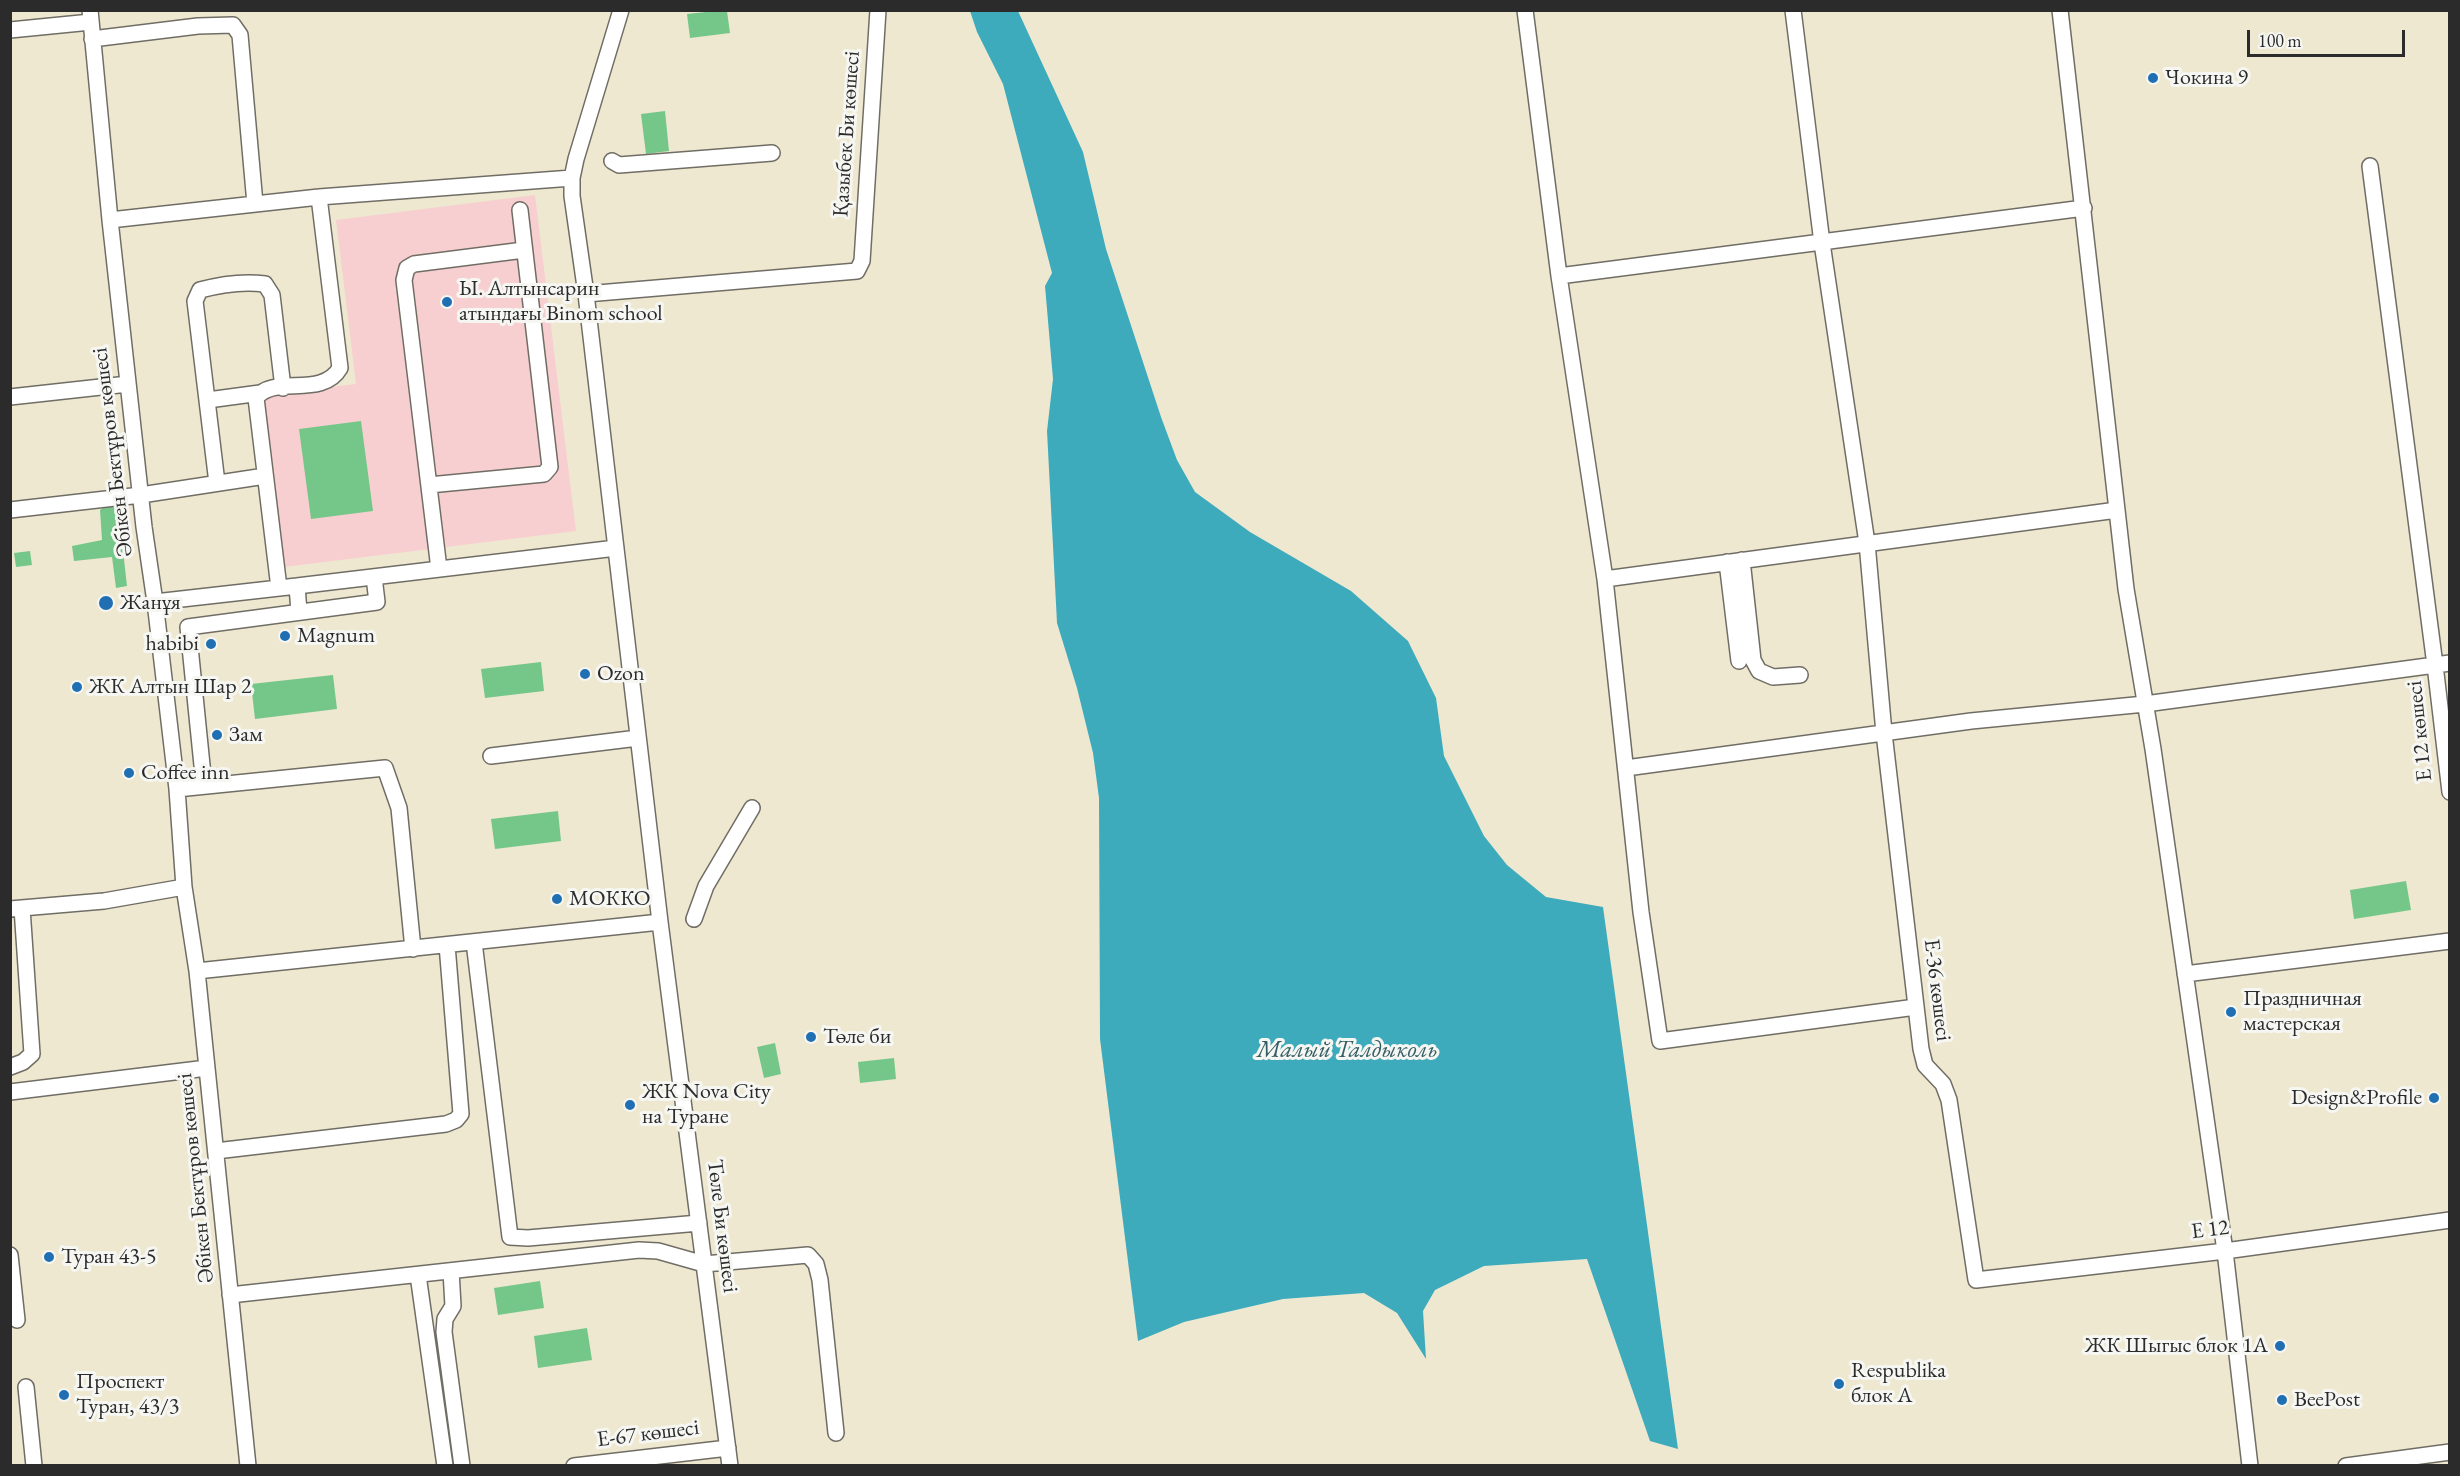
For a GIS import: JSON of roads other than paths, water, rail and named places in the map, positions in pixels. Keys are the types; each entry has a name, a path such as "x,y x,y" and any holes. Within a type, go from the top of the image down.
{"street":[{"name":"Төле Би көшесі","path":"621,10 576,159 572,196 586,294 660,922 730,1466"},
{"name":"Қазыбек Би көшесі","path":"586,294 857,271 862,261 878,10"},
{"path":"1525,10 1559,276 1605,579 1641,912 1660,1041 1916,1007"},
{"name":"Е-36 көшесі","path":"1793,10 1822,243 1867,543 1884,733 1916,1007 1925,1065 1944,1084 1949,1100 1976,1280"},
{"path":"2060,10 2126,589 2225,1251 2250,1466"},
{"path":"10,30 91,16"},
{"name":"Әбікен Бектұров көшесі","path":"91,16 110,220 177,789 184,887 197,971 248,1466"},
{"path":"92,39 198,26 233,25 240,35 255,204"},
{"path":"612,161 619,165 772,153"},
{"name":"Е 12 көшесі","path":"2370,166 2442,664 2450,792"},
{"path":"110,220 319,197 573,178"},
{"path":"208,400 322,383 334,378 340,368 319,197"},
{"path":"1559,276 2084,208"},
{"path":"429,484 544,474 550,467 520,210"},
{"path":"440,569 404,279 407,268 414,264 524,250"},
{"path":"217,483 195,301 200,290 250,282 265,284 272,295 283,388"},
{"path":"10,397 128,384"},
{"path":"260,393 256,398 256,406 279,588"},
{"path":"10,510 141,495 266,476"},
{"path":"1605,579 2117,510"},
{"path":"155,602 616,549"},
{"path":"1734,561 1739,661"},
{"path":"1734,561 1753,660 1759,671 1773,677 1800,675"},
{"path":"204,785 188,627 376,602 374,577"},
{"path":"297,586 299,612"},
{"path":"1626,768 1971,721 2145,704 2442,664"},
{"path":"490,756 638,738"},
{"path":"177,789 385,768 399,808 413,949"},
{"path":"694,919 706,886 752,808"},
{"path":"10,1067 24,1062 32,1054 16,909 105,901 184,887"},
{"path":"197,971 660,922"},
{"path":"2185,974 2450,941"},
{"path":"474,942 510,1237 528,1238 699,1223"},
{"path":"216,1151 446,1124 459,1118 461,1114 447,945"},
{"path":"10,1092 207,1068"},
{"name":"E 12","path":"1976,1280 2225,1251 2450,1220"},
{"path":"230,1295 639,1250 658,1251 704,1264 808,1255 813,1258 820,1280 836,1433"},
{"path":"10,1255 17,1320"},
{"path":"452,1271 453,1306 445,1319 444,1332 462,1466"},
{"path":"418,1275 445,1466"},
{"path":"26,1387 34,1466"},
{"name":"Е-67 көшесі","path":"574,1466 728,1448"},
{"path":"2346,1466 2450,1452"}],"water":[{"name":"Малый Талдыколь","path":"970,11 1018,11 1083,152 1106,249 1161,417 1177,460 1195,492 1250,532 1351,591 1408,641 1436,698 1444,756 1484,836 1507,865 1546,897 1603,907 1678,1449 1650,1441 1587,1259 1484,1266 1435,1290 1423,1311 1426,1359 1397,1313 1364,1293 1283,1299 1184,1322 1138,1341 1100,1039 1099,798 1093,753 1077,688 1057,623 1047,431 1053,379 1045,286 1052,273 1003,84 977,32"}],"place":[{"name":"Чокина 9","path":"2153,78"},
{"name":"Ы. Алтынсарин атындағы Binom school","path":"447,302"},
{"name":"Жанұя","path":"106,603"},
{"name":"Magnum","path":"285,636"},
{"name":"habibi","path":"211,644"},
{"name":"Ozon","path":"585,674"},
{"name":"ЖК Алтын Шар 2","path":"77,687"},
{"name":"Зам","path":"217,735"},
{"name":"Coffee inn","path":"129,773"},
{"name":"МОККО","path":"557,899"},
{"name":"Праздничная мастерская","path":"2231,1012"},
{"name":"Төле би","path":"811,1037"},
{"name":"Design&Profile","path":"2434,1098"},
{"name":"ЖК Nova City на Туране","path":"630,1105"},
{"name":"Туран 43-5","path":"49,1257"},
{"name":"ЖК Шыгыс блок 1А","path":"2280,1346"},
{"name":"Respublika блок А","path":"1839,1384"},
{"name":"Проспект Туран, 43/3","path":"64,1395"},
{"name":"BeePost","path":"2282,1400"}]}
